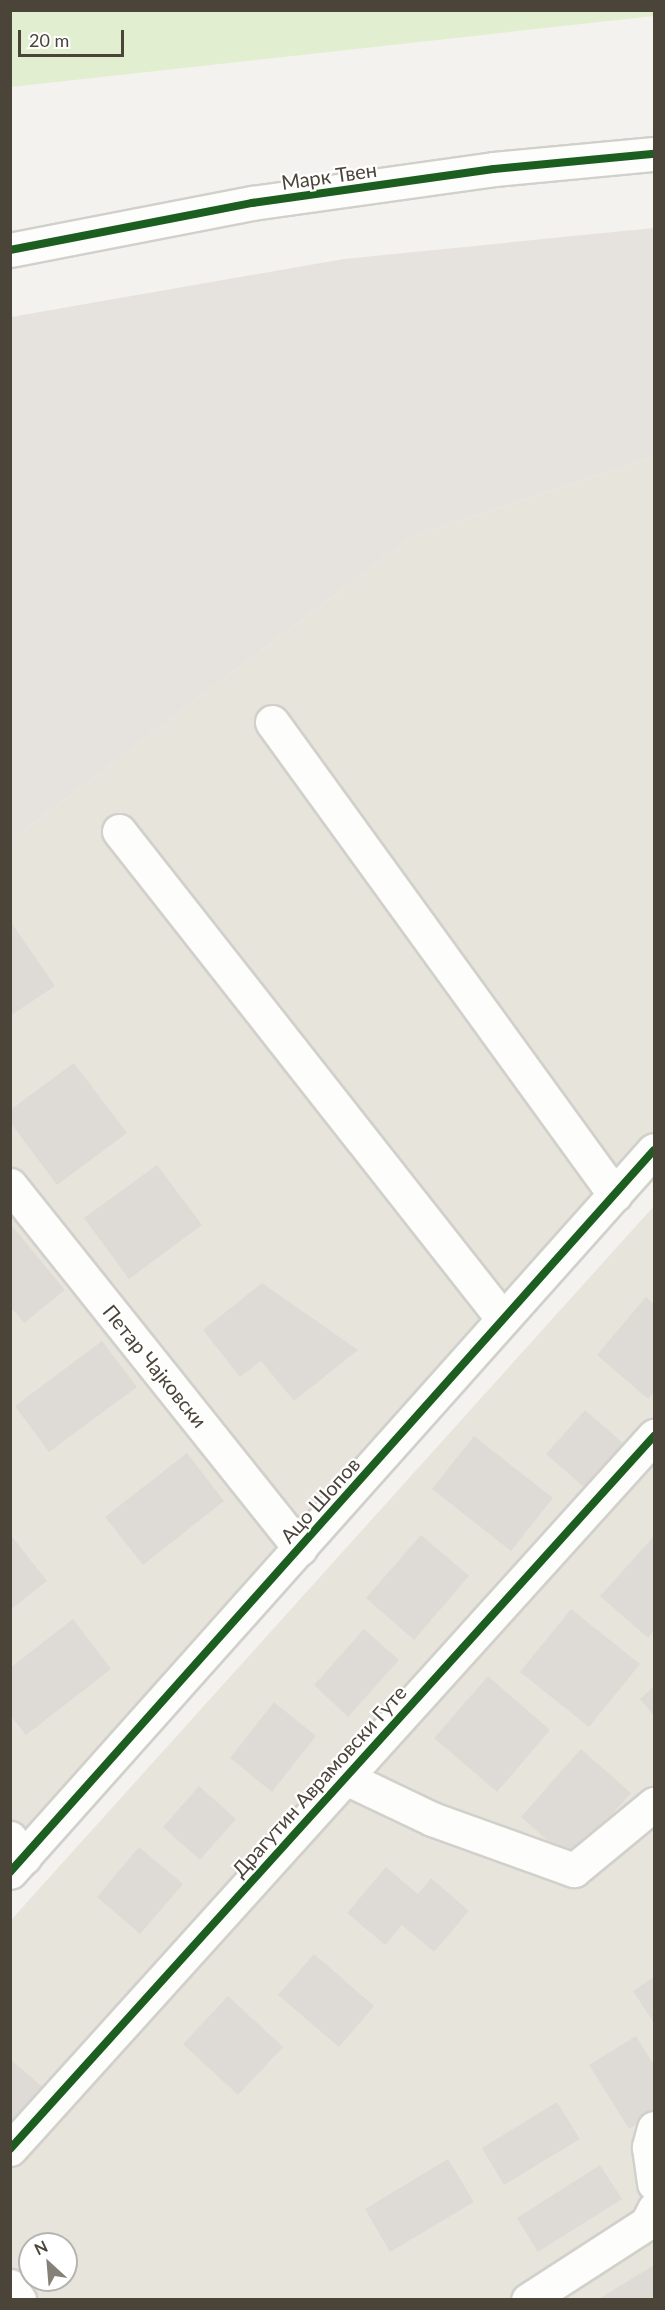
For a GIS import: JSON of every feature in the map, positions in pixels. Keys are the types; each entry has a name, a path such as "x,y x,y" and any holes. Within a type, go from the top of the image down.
{"street":[{"name":"Марк Твен","path":"10,250 252,203 494,170 654,154"},
{"path":"272,722 615,1195"},
{"path":"119,831 503,1319"},
{"name":"Ацо Шопов","path":"15,1856 300,1548 654,1150"},
{"name":"Петар Чајковски","path":"10,1185 300,1548"},
{"name":"Драгутин Аврамовски Гуте","path":"10,2149 654,1436"},
{"name":"Драгутин Аврамовски Гуте","path":"344,1777 432,1819 574,1870 654,1804"},
{"path":"654,2128 649,2147 654,2184"},
{"path":"528,2300 647,2223 654,2209"},
{"path":"10,2286 19,2300"}],"shaded area":[{"path":"654,228 654,456 412,536 11,840 11,317 344,259"},
{"path":"654,456 654,1150 11,1872 11,840 412,536"},
{"path":"654,1206 654,2299 11,2300 11,1920"}],"green space":[{"path":"654,10 654,16 11,87 11,11"}],"building":[{"path":"10,921 55,986 10,1016"},
{"path":"74,1063 127,1133 57,1185 10,1122 10,1110"},
{"path":"157,1165 202,1225 129,1279 84,1218"},
{"path":"13,1227 65,1290 24,1323 13,1310 10,1313 10,1228"},
{"path":"262,1283 358,1350 294,1401 261,1361 240,1377 203,1330"},
{"path":"646,1297 654,1304 654,1392 648,1399 597,1355"},
{"path":"102,1341 137,1387 49,1452 15,1406"},
{"path":"585,1410 625,1445 586,1489 546,1454"},
{"path":"474,1436 553,1498 511,1551 432,1489"},
{"path":"187,1453 224,1501 143,1565 105,1517"},
{"path":"10,1534 47,1581 10,1610"},
{"path":"421,1535 469,1576 414,1640 366,1598"},
{"path":"653,1537 654,1630 648,1638 600,1596"},
{"path":"571,1609 640,1664 589,1727 520,1672"},
{"path":"73,1619 111,1669 26,1735 10,1715 10,1668"},
{"path":"364,1629 399,1660 348,1717 314,1685"},
{"path":"488,1676 550,1730 497,1792 434,1738"},
{"path":"654,1686 654,1716 640,1699"},
{"path":"274,1702 316,1736 272,1792 230,1758"},
{"path":"581,1749 631,1793 571,1861 521,1817"},
{"path":"199,1786 236,1819 200,1860 163,1827"},
{"path":"139,1847 183,1884 140,1934 97,1897"},
{"path":"386,1867 418,1894 431,1878 469,1911 434,1952 402,1925 385,1945 347,1913"},
{"path":"314,1954 374,2006 339,2047 278,1995"},
{"path":"654,1977 654,2023 633,1991"},
{"path":"228,1996 283,2047 238,2095 183,2044"},
{"path":"636,2036 654,2065 654,2113 629,2129 589,2065"},
{"path":"10,2059 47,2091 10,2133"},
{"path":"557,2102 580,2139 504,2185 482,2148"},
{"path":"448,2159 474,2202 390,2252 365,2209"},
{"path":"600,2165 622,2199 538,2252 517,2218"},
{"path":"654,2265 654,2300 597,2300"}],"cycle path":[{"path":"10,250 252,203 494,169 654,154"},
{"path":"10,1872 654,1150"},
{"path":"10,2149 654,1436"}]}
